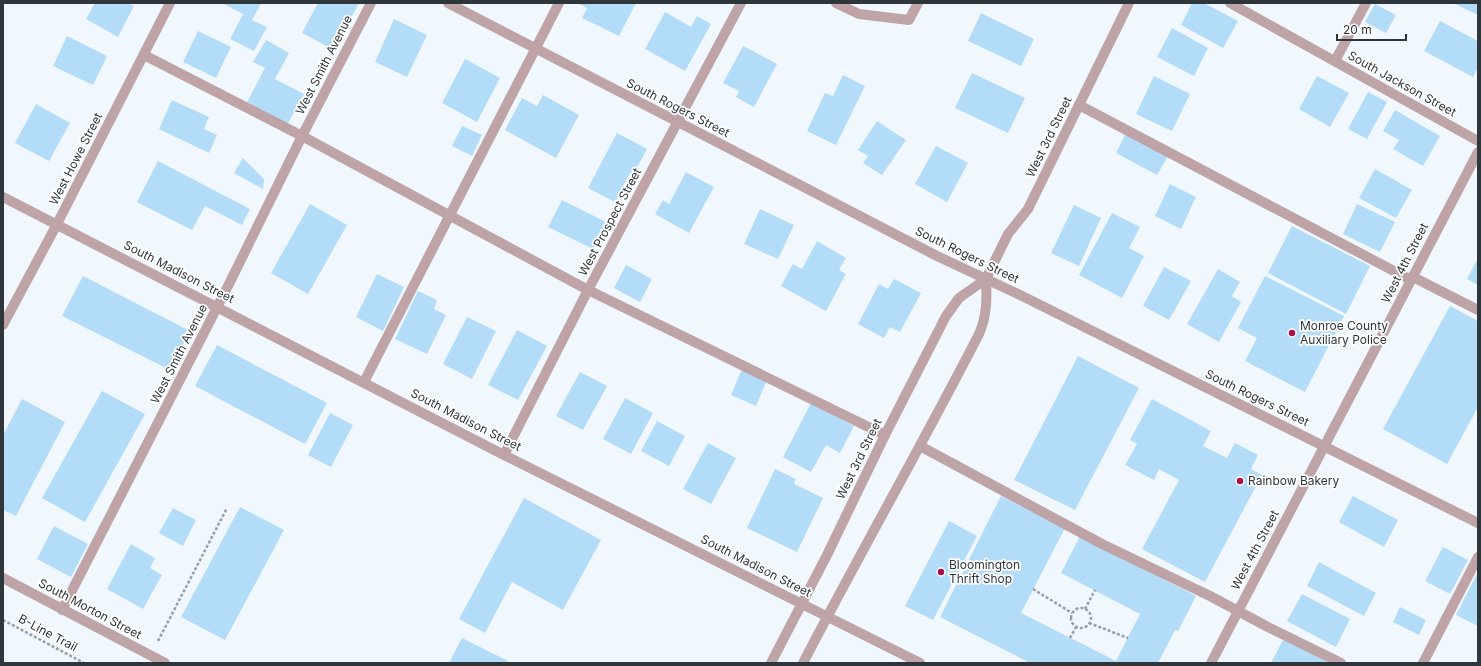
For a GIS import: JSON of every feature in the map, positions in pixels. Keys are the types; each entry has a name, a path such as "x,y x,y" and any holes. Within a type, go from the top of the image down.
{"street":[{"name":"West Howe Street","path":"3,325 57,224 170,3"},
{"name":"West Smith Avenue","path":"62,610 371,3"},
{"name":"South Rogers Street","path":"448,3 677,123 937,256 986,278 1478,523"},
{"path":"364,382 559,3"},
{"name":"West Prospect Street","path":"504,455 588,290 741,3"},
{"path":"836,3 859,14 909,20 918,3"},
{"name":"West 3rd Street","path":"803,663 858,557 920,446 981,328 986,308 986,278 1008,234 1028,209 1129,3"},
{"name":"South Jackson Street","path":"1230,3 1478,140"},
{"path":"1335,61 1366,3"},
{"path":"144,55 302,136 588,290 885,435"},
{"path":"1079,105 1412,279 1478,310"},
{"name":"West 4th Street","path":"1211,663 1478,152"},
{"name":"South Madison Street","path":"3,197 218,306 504,455 920,663"},
{"name":"West 3rd Street","path":"771,663 827,555 885,435 949,311 963,294 986,278"},
{"path":"920,446 1102,544 1238,610 1266,626 1341,663"},
{"path":"1423,663 1478,556"},
{"name":"South Morton Street","path":"3,578 165,663"}],"path":[{"path":"162,634 227,508"},
{"path":"1033,589 1072,613"},
{"path":"1085,609 1095,590"},
{"path":"1080,608 1085,609 1089,613 1089,623 1081,628 1076,627 1072,623 1072,613 1080,608"},
{"name":"B-Line Trail","path":"3,620 84,663"},
{"path":"1089,623 1128,638"},
{"path":"1070,638 1076,627"}],"building":[{"path":"95,3 128,3 134,6 118,37 86,19"},
{"path":"222,3 261,3 252,20 267,27 254,51 230,39 243,14"},
{"path":"318,3 359,3 334,50 302,33"},
{"path":"577,3 636,3 619,36 582,18 587,8"},
{"path":"1192,3 1204,3 1238,21 1223,48 1181,25"},
{"path":"1453,3 1478,3 1478,15"},
{"path":"1375,4 1396,15 1386,33 1365,22"},
{"path":"665,12 691,27 697,16 711,24 685,71 645,49"},
{"path":"981,13 1034,39 1021,66 968,41"},
{"path":"394,19 427,35 407,77 375,62"},
{"path":"1440,21 1478,41 1478,68 1473,77 1424,51"},
{"path":"1172,28 1208,48 1194,76 1157,57"},
{"path":"198,31 231,47 216,78 183,62"},
{"path":"67,36 107,56 93,85 53,66"},
{"path":"266,40 289,53 275,79 304,94 287,125 247,102 265,68 253,62"},
{"path":"743,46 777,64 754,107 736,97 739,91 723,83"},
{"path":"465,59 500,78 477,122 442,103"},
{"path":"972,73 1025,98 1008,133 955,108"},
{"path":"843,75 865,86 836,145 807,131 825,93 833,96"},
{"path":"1154,76 1190,94 1172,131 1136,114"},
{"path":"1317,76 1349,93 1330,127 1299,109"},
{"path":"1368,92 1387,102 1367,139 1348,129"},
{"path":"543,95 579,115 556,158 505,130 522,98 537,106"},
{"path":"172,100 209,117 204,129 217,135 209,153 159,129"},
{"path":"36,104 70,123 49,161 15,143"},
{"path":"1395,110 1440,136 1423,166 1393,149 1399,140 1383,131"},
{"path":"877,121 906,140 882,175 863,163 868,156 858,150"},
{"path":"462,126 482,135 472,156 452,146"},
{"path":"617,133 647,149 633,175 630,173 615,202 588,188"},
{"path":"1126,133 1168,156 1157,175 1116,153"},
{"path":"936,146 968,163 947,202 915,184"},
{"path":"243,158 264,179 263,189 234,173"},
{"path":"158,161 250,209 242,225 205,206 192,230 137,202"},
{"path":"1375,169 1412,190 1396,218 1359,198"},
{"path":"686,172 714,187 689,233 655,214 663,200 669,204"},
{"path":"1170,184 1196,197 1181,229 1155,216"},
{"path":"562,200 606,222 593,249 548,227"},
{"path":"310,204 347,225 308,294 271,273"},
{"path":"1357,204 1395,222 1380,252 1343,234"},
{"path":"1074,205 1101,218 1079,266 1051,253"},
{"path":"760,209 794,225 778,259 744,244"},
{"path":"1112,213 1140,227 1129,248 1144,256 1122,298 1079,275"},
{"path":"1292,226 1370,266 1346,314 1268,273"},
{"path":"817,241 846,258 839,270 846,274 826,311 781,286 793,264 802,269"},
{"path":"1478,258 1478,285 1467,279"},
{"path":"626,265 652,279 640,302 614,288"},
{"path":"1164,267 1191,281 1169,320 1143,306"},
{"path":"1218,269 1240,282 1232,296 1241,302 1219,342 1187,324"},
{"path":"377,274 404,287 383,331 356,317"},
{"path":"83,276 190,331 170,370 62,316"},
{"name":"Monroe County Auxiliary Police","path":"1265,276 1344,316 1305,392 1245,361 1257,338 1238,328"},
{"path":"894,279 921,293 900,332 890,327 884,338 858,324 879,284 888,289"},
{"path":"418,291 437,300 434,309 446,315 427,354 395,339"},
{"path":"1450,306 1478,321 1478,407 1447,464 1383,429"},
{"path":"467,317 496,331 472,379 443,364"},
{"path":"517,330 547,346 518,400 488,385"},
{"path":"217,345 327,403 305,444 195,386"},
{"path":"1078,356 1139,388 1075,510 1014,480"},
{"path":"742,369 767,380 756,406 731,395"},
{"path":"580,372 607,386 583,430 556,416"},
{"path":"102,391 145,414 85,522 42,498"},
{"path":"625,398 653,413 631,454 603,439"},
{"path":"22,399 65,422 16,516 3,510 3,435"},
{"path":"1152,399 1211,431 1203,446 1227,458 1235,443 1258,455 1251,469 1262,475 1205,582 1142,549 1179,480 1159,469 1154,480 1125,465 1137,444 1130,440"},
{"path":"811,403 854,426 840,453 826,445 811,472 783,457"},
{"path":"330,413 353,425 331,467 308,455"},
{"path":"657,421 685,436 669,466 641,451"},
{"path":"708,443 736,458 711,504 683,489"},
{"path":"775,469 796,479 794,484 823,498 797,552 747,528"},
{"path":"1001,496 1065,528 1021,613 1116,661 1140,614 1061,573 1080,536 1196,596 1178,631 1175,630 1158,663 1030,663 940,617"},
{"path":"1353,496 1398,520 1384,547 1339,522"},
{"path":"524,498 601,540 563,610 512,582 485,633 459,619"},
{"path":"240,507 284,530 225,640 181,617"},
{"path":"173,508 196,520 183,546 159,533"},
{"path":"949,521 977,536 933,620 905,606"},
{"path":"54,526 88,544 71,577 37,559"},
{"path":"131,544 155,558 150,568 162,575 143,609 107,589"},
{"path":"1443,547 1468,560 1450,594 1425,581"},
{"path":"1319,562 1376,593 1364,616 1307,586"},
{"path":"1478,572 1478,626 1456,615"},
{"path":"1302,594 1350,619 1336,647 1287,621"},
{"path":"1400,607 1426,620 1419,635 1393,622"},
{"path":"462,638 508,661 507,663 449,663"},
{"path":"1284,638 1329,663 1271,663"}],"place":[{"name":"Monroe County Auxiliary Police","path":"1292,333"},
{"name":"Rainbow Bakery","path":"1240,481"},
{"name":"Bloomington Thrift Shop","path":"941,572"}]}
